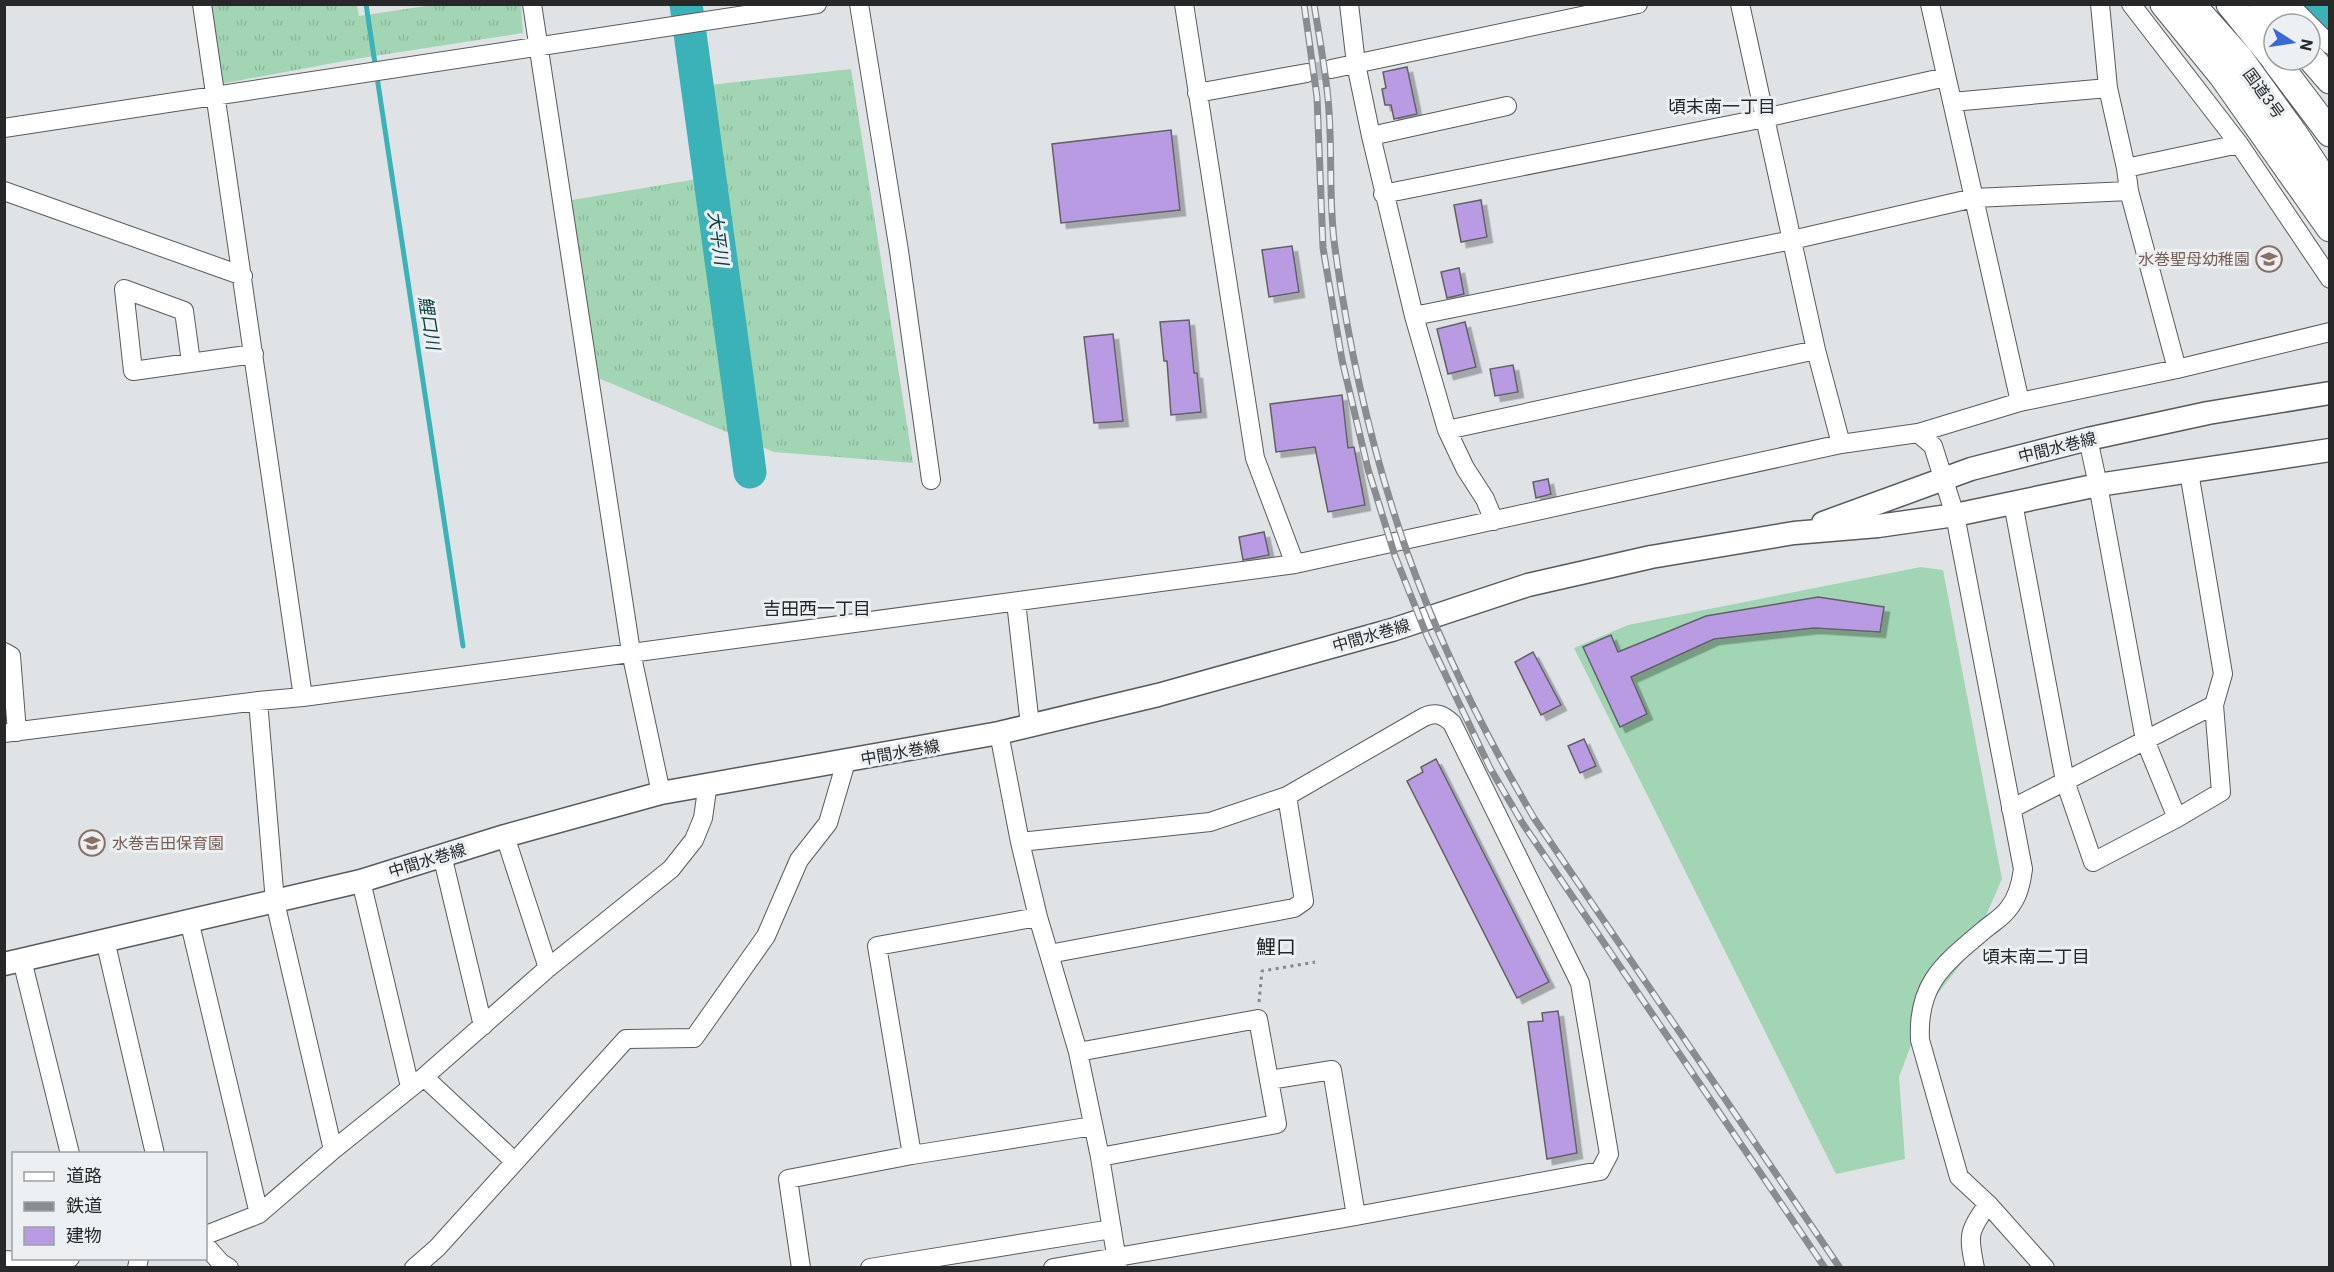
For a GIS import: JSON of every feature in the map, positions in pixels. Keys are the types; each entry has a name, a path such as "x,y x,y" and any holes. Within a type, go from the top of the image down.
{"highway":[{"path":"2164,4 2222,75 2330,228"},
{"name":"国道3号","path":"2191,4 2239,58 2294,134 2330,189"},
{"name":"国道3号","path":"2230,4 2262,42"},
{"name":"国道3号","path":"2285,72 2330,133"}],"main road":[{"name":"中間水巻線","path":"1794,533 1971,469 2088,439 2208,414 2330,393"},
{"name":"中間水巻線","path":"13,962 361,881 505,836 661,793 708,783 846,762 999,733 1158,694 1381,633 1527,585 1651,557 1794,533 1878,526 1954,515 2098,485 2330,450"}],"street":[{"path":"202,4 303,697"},
{"path":"532,4 631,652 661,793"},
{"path":"4,128 817,4"},
{"path":"859,4 899,251 931,480"},
{"path":"1184,4 1255,458 1295,564"},
{"path":"1349,4 1356,64 1383,194 1414,316 1447,430 1465,468 1485,499 1494,521"},
{"path":"1331,69 1638,4"},
{"path":"1740,4 1816,351 1840,444"},
{"path":"1930,4 2020,402"},
{"path":"2100,4 2108,88 2126,168 2129,192 2177,369"},
{"path":"2131,4 2239,144 2330,279"},
{"path":"1197,93 1307,73"},
{"path":"1383,194 1766,118 1946,76"},
{"path":"1952,102 2108,88"},
{"path":"1371,136 1507,106"},
{"path":"2126,168 2239,144"},
{"path":"4,191 243,276"},
{"path":"1414,316 1792,240 1974,198 2129,192"},
{"path":"191,362 184,310 124,290 133,371 254,354"},
{"path":"4,652 11,656 11,732 303,697 1295,564 1840,444 1918,433 2020,402 2177,369 2330,332"},
{"path":"1447,430 1816,351"},
{"path":"1918,433 1933,446 1954,515 2023,869 2015,898 2008,910 1952,958 1934,978 1923,999 1919,1019 1920,1040 1959,1177 1988,1204 2045,1268"},
{"path":"2088,439 2145,740 2177,818"},
{"path":"2013,503 2065,781 2093,862 2221,792 2214,705 2223,674 2189,472"},
{"path":"1016,602 1030,725"},
{"path":"258,701 274,902 333,1150"},
{"path":"2011,808 2214,705"},
{"path":"1020,842 1210,822 1287,796 1424,717 1434,713 1444,716 1452,723 1580,983 1609,1154 1600,1171 1117,1262 1053,1268"},
{"path":"999,733 1020,842 1038,917 1078,1052 1100,1157 1117,1262"},
{"path":"414,1268 437,1248 626,1039 694,1038 766,936 799,860 828,823 846,762"},
{"path":"207,1235 259,1214 483,1026 548,968 671,869 694,840 703,818 708,783"},
{"path":"1049,954 1294,908 1304,901 1287,796"},
{"path":"505,836 548,968"},
{"path":"442,855 483,1026"},
{"path":"361,881 417,1082 514,1161"},
{"path":"912,1155 877,946 1038,917"},
{"path":"189,920 259,1214"},
{"path":"105,940 155,1152"},
{"path":"13,962 69,1152"},
{"path":"1078,1052 1258,1019 1277,1124 1100,1157"},
{"path":"1269,1080 1332,1070 1356,1216"},
{"path":"801,1268 788,1179 912,1155 1093,1126"},
{"path":"1975,1268 1970,1241 1973,1225 1988,1204"},
{"path":"870,1268 1112,1229"},
{"path":"207,1247 224,1266"},
{"path":"32,1260 58,1263"}],"path":[{"path":"1258,1019 1262,971 1315,962"}],"green space":[{"path":"208,5 357,5 359,16 433,5 521,5 523,33 355,59 220,84"},
{"path":"851,69 913,463 774,452 591,375 566,201 721,175 710,85"},
{"path":"1921,567 1943,570 2002,879 1969,954 1924,1011 1899,1077 1905,1159 1836,1174 1574,648 1628,625"}],"building":[{"path":"1407,67 1417,114 1394,119 1391,105 1385,105 1382,89 1386,88 1383,72"},
{"path":"1171,130 1180,210 1061,223 1052,144"},
{"path":"1481,200 1487,237 1461,242 1454,205"},
{"path":"1292,246 1299,292 1269,297 1262,250"},
{"path":"1459,268 1464,294 1447,298 1441,272"},
{"path":"1189,320 1194,373 1197,373 1201,412 1171,415 1167,361 1164,361 1160,322"},
{"path":"1465,322 1476,367 1448,374 1437,329"},
{"path":"1113,334 1123,421 1094,423 1084,337"},
{"path":"1513,365 1518,392 1495,396 1490,369"},
{"path":"1342,395 1348,448 1354,447 1365,505 1328,512 1315,447 1276,452 1270,404"},
{"path":"1548,479 1551,494 1536,498 1533,482"},
{"path":"1264,532 1269,555 1243,560 1239,537"},
{"path":"1818,597 1884,607 1880,632 1814,628 1714,639 1631,677 1647,714 1620,727 1583,647 1611,635 1618,652 1706,616"},
{"path":"1533,652 1561,705 1541,715 1515,662"},
{"path":"1584,739 1596,766 1580,773 1568,746"},
{"path":"1436,759 1549,982 1517,998 1407,781 1423,772 1421,767"},
{"path":"1558,1011 1577,1153 1547,1159 1528,1022 1543,1021 1542,1013"}],"waterway":[{"name":"鯉口川","path":"366,4 463,646"},
{"name":"大平川","path":"686,4 750,472"},
{"path":"2301,4 2307,13 2330,17"}],"tunnel":[{"path":"1307,73 1331,69"}],"railway":[{"path":"1304,4 1317,97 1323,248 1342,360 1368,469 1395,556 1427,636 1490,768 1523,824 1825,1268"},
{"path":"1314,4 1328,99 1333,230 1347,325 1383,478 1407,552 1434,621 1481,721 1534,818 1840,1268"}],"place":[{"name":"水巻聖母幼稚園","path":"2269,259"},
{"name":"水巻吉田保育園","path":"92,843"}],"district":[{"name":"頃末南一丁目","path":"1722,107"},
{"name":"吉田西一丁目","path":"817,609"},
{"name":"鯉口","path":"1276,947"},
{"name":"頃末南二丁目","path":"2036,957"}]}
